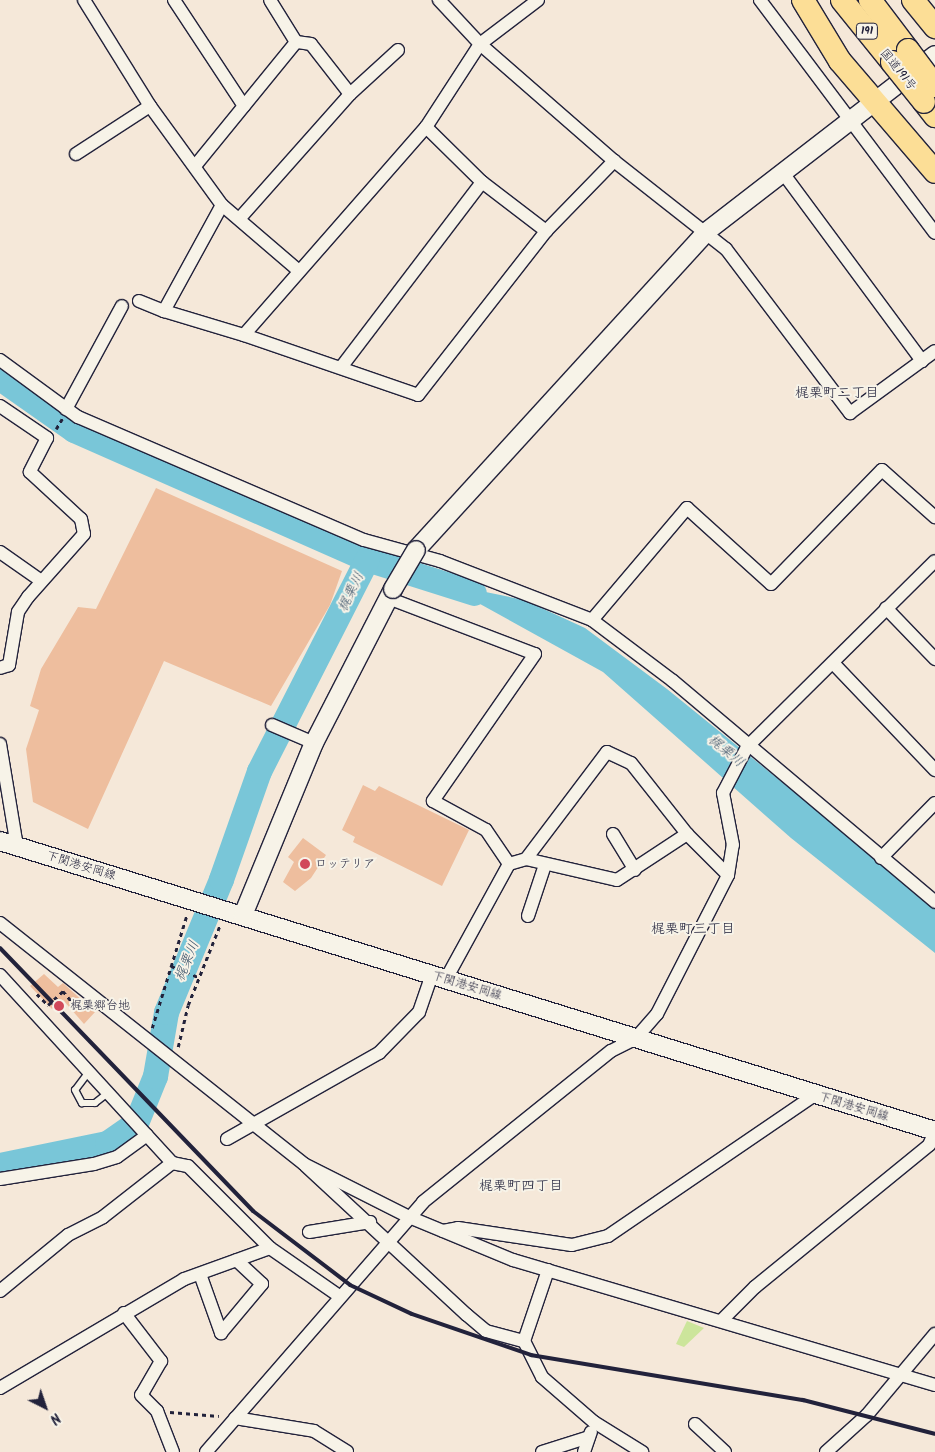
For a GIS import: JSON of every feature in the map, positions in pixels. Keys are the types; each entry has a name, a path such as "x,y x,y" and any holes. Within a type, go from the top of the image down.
{"highway":[{"path":"803,0 840,61 935,172"},
{"name":"国道191号","path":"842,0 900,56"},
{"name":"国道191号","path":"870,0 900,56 931,101"},
{"path":"913,0 935,27"}],"street":[{"path":"84,0 150,106 222,205 240,218 299,271"},
{"path":"174,0 244,106"},
{"path":"270,0 296,42"},
{"path":"439,0 480,44 614,160 726,248 850,413 935,351"},
{"path":"244,335 426,127 480,44 538,0"},
{"path":"760,0 935,233"},
{"path":"195,166 296,42"},
{"path":"296,42 311,44 350,94"},
{"path":"240,218 350,94 398,50"},
{"path":"231,911 314,742 416,550 706,232 935,55"},
{"path":"76,154 150,106"},
{"path":"426,127 482,182 546,232"},
{"path":"138,301 164,311 342,366 418,395 546,232 614,160"},
{"path":"783,173 922,361"},
{"path":"342,366 482,182"},
{"path":"164,311 222,205"},
{"path":"65,412 122,306"},
{"path":"0,360 65,412 364,540 440,560 592,620 673,681 747,747 935,902"},
{"path":"0,406 46,438 30,472 81,519 84,534 40,580 18,612 9,665 0,668"},
{"path":"592,620 687,508 771,584 882,470 935,518"},
{"path":"0,552 40,580"},
{"path":"206,1452 409,1217 611,1051 636,1038 656,1014 728,875 733,845 723,793 747,747 935,561"},
{"path":"391,594 535,654 432,801 486,830 509,864"},
{"path":"886,608 935,659"},
{"path":"833,663 935,770"},
{"path":"272,725 314,742"},
{"path":"0,744 17,847"},
{"path":"526,859 607,752 631,763 687,834 728,875"},
{"path":"881,858 935,803"},
{"path":"613,834 635,870"},
{"path":"227,1139 379,1053 419,1012 509,864 526,859 617,880 635,870 687,834"},
{"name":"下関港安岡線","path":"0,841 231,911 935,1131"},
{"path":"528,916 546,865"},
{"path":"0,923 304,1164 370,1222 389,1242 486,1330 524,1341"},
{"path":"0,975 172,1163 188,1166 270,1248 340,1296"},
{"path":"443,1231 458,1228 572,1245 608,1236 815,1095"},
{"path":"721,1322 755,1287 929,1145 935,1131"},
{"path":"0,1179 94,1164 117,1157 145,1134"},
{"path":"0,1291 68,1235 103,1217 172,1163"},
{"path":"304,1164 409,1217 548,1270 935,1385"},
{"path":"309,1232 370,1222"},
{"path":"0,1388 124,1314 200,1274 270,1248"},
{"path":"200,1274 222,1333 262,1284 236,1260"},
{"path":"548,1270 524,1341 542,1377 594,1422 642,1452"},
{"path":"124,1314 162,1361 141,1395 157,1411 173,1452"},
{"path":"826,1452 901,1375 935,1334"},
{"path":"236,1418 314,1430 342,1452"},
{"path":"584,1452 594,1422"},
{"path":"695,1424 725,1452"},
{"path":"542,1452 589,1437"}],"lane":[{"path":"88,1073 75,1090 82,1103 94,1103 108,1093"}],"path":[{"path":"54,431 65,412"},
{"path":"150,1042 170,966 193,901"},
{"path":"172,1059 198,977 231,911"},
{"path":"170,966 198,977"},
{"path":"38,994 48,1005 63,991 73,1003"},
{"path":"157,1411 236,1418"}],"green space":[{"path":"687,1321 704,1328 684,1347 676,1344"}],"water":[{"path":"442,583 524,600 585,628 667,689 935,906 935,953 791,838 603,672"}],"building":[{"path":"156,488 342,571 330,605 271,706 164,661 88,829 33,802 26,749 39,710 30,706 41,669 78,607 96,609"},
{"path":"363,785 375,791 379,786 469,830 442,886 353,842 355,837 342,830"},
{"name":"ロッテリア","path":"303,838 326,855 311,878 295,891 283,882 294,862 288,857"},
{"name":"梶栗郷台地","path":"44,974 58,987 63,983 95,1012 84,1024 63,1000 52,1009 30,986"}],"waterway":[{"path":"0,378 74,430 367,559 474,593"},
{"name":"梶栗川","path":"0,1165 107,1143 136,1123 155,1076 166,1012 221,879 259,771 367,559"}],"railway":[{"path":"0,948 253,1211 350,1285 412,1314 531,1355 803,1400 935,1434"}],"place":[{"name":"ロッテリア","path":"305,864"},
{"name":"梶栗郷台地","path":"59,1006"}],"district":[{"name":"梶栗町二丁目","path":"837,393"},
{"name":"梶栗町三丁目","path":"693,929"},
{"name":"梶栗町四丁目","path":"521,1186"}]}
